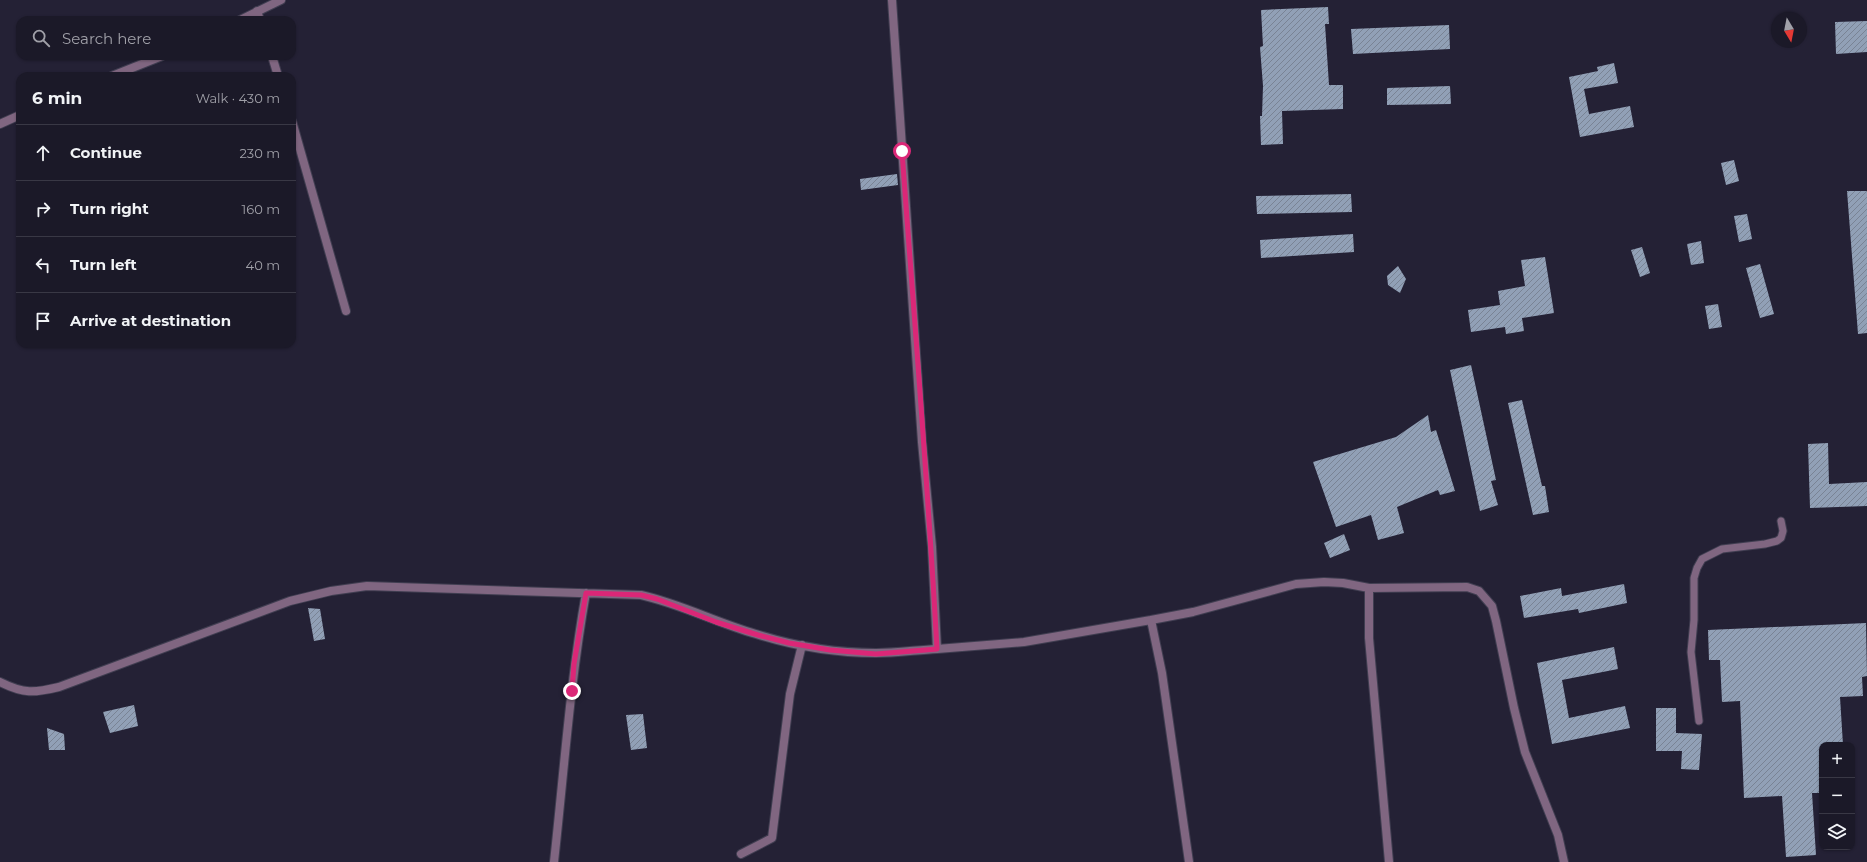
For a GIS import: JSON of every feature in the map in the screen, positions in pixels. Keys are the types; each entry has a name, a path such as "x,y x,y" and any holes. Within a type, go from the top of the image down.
{"street":[{"path":"248,16 281,0"},
{"path":"892,0 922,442 932,546 937,649"},
{"path":"257,11 259,16"},
{"path":"122,72 152,60"},
{"path":"273,60 277,72"},
{"path":"0,124 16,116"},
{"path":"296,135 346,311"},
{"path":"0,682 21,691 37,692 59,687 250,615 331,591 367,586 641,595 657,599 716,622 758,635 830,650 876,654 1024,642 1193,612 1296,584 1330,582 1369,588 1467,587 1480,591 1492,606 1525,752 1558,835 1564,862"},
{"path":"1369,588 1369,638 1389,862"},
{"path":"554,862 574,664 586,593"},
{"path":"1151,620 1162,673 1189,862"},
{"path":"741,854 772,838 790,694 802,645"}],"lane":[{"path":"1699,721 1691,652 1694,614 1694,578 1697,568 1702,559 1722,549 1777,541 1781,538 1783,531 1781,521"}],"building":[{"path":"1328,7 1329,24 1325,24 1329,85 1343,85 1343,109 1282,111 1283,144 1261,145 1260,116 1262,116 1263,86 1260,47 1263,46 1261,10"},
{"path":"1867,21 1867,52 1836,54 1835,22"},
{"path":"1449,25 1450,49 1353,54 1351,29"},
{"path":"1614,63 1618,83 1584,89 1589,114 1630,106 1634,127 1580,137 1569,77 1598,71 1597,67"},
{"path":"1450,86 1451,104 1387,105 1387,88"},
{"path":"1734,160 1739,181 1726,185 1721,163"},
{"path":"897,174 898,185 861,190 860,179"},
{"path":"1847,191 1867,191 1867,333 1858,334"},
{"path":"1351,194 1352,212 1257,214 1256,196"},
{"path":"1747,214 1752,239 1739,242 1734,216"},
{"path":"1353,234 1354,252 1261,258 1260,240"},
{"path":"1701,241 1704,263 1691,265 1687,244"},
{"path":"1642,247 1650,273 1640,277 1631,250"},
{"path":"1545,257 1554,313 1522,318 1524,331 1506,334 1505,327 1471,332 1468,310 1500,305 1498,291 1525,286 1521,260"},
{"path":"1760,264 1774,314 1760,318 1746,268"},
{"path":"1398,266 1406,279 1400,293 1388,285 1387,276"},
{"path":"1718,304 1722,327 1709,329 1705,306"},
{"path":"1471,365 1496,480 1491,481 1498,505 1480,511 1450,370"},
{"path":"1522,400 1542,486 1545,486 1549,512 1533,515 1508,403"},
{"path":"1428,415 1431,432 1436,430 1455,491 1440,495 1438,490 1397,507 1404,533 1378,540 1371,515 1336,527 1313,462 1396,437"},
{"path":"1828,443 1829,484 1867,482 1867,506 1810,508 1808,444"},
{"path":"1344,534 1350,550 1330,558 1324,543"},
{"path":"1624,584 1627,603 1579,613 1578,609 1524,618 1520,596 1561,588 1562,596"},
{"path":"308,608 320,609 325,639 314,641"},
{"path":"1866,623 1867,676 1862,677 1863,696 1840,697 1843,742 1819,742 1819,793 1812,793 1816,855 1786,857 1782,796 1744,798 1740,701 1722,702 1720,660 1709,660 1708,630"},
{"path":"1614,647 1618,669 1562,680 1569,718 1625,706 1630,728 1552,744 1537,663"},
{"path":"134,705 138,726 110,733 103,712"},
{"path":"1656,708 1676,708 1676,733 1702,734 1699,770 1681,769 1682,751 1656,751"},
{"path":"643,714 647,748 631,750 626,715"},
{"path":"47,728 64,734 65,750 49,750"}],"route":[{"path":"572,691 574,664 586,593 641,595 657,599 716,622 758,635 789,643 830,650 876,654 937,649 932,546 922,442 902,151"}]}
